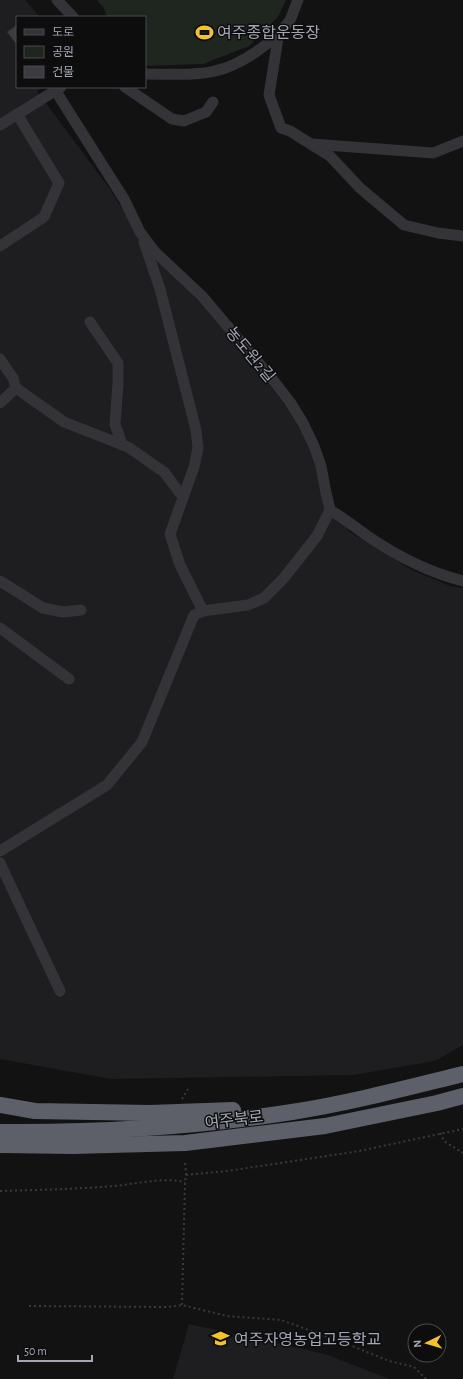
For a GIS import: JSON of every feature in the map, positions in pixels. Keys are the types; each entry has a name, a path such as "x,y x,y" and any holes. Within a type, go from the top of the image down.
{"highway":[{"name":"여주북로","path":"0,1132 60,1133 133,1130 190,1125 293,1112 374,1096 463,1074"},
{"path":"0,1105 35,1111 150,1113 295,1105 374,1096"},
{"name":"여주북로","path":"0,1145 73,1146 185,1143 325,1126 437,1103 463,1096"}],"street":[{"path":"58,0 72,16"},
{"path":"146,74 198,74 216,71 233,65 253,53 279,32 290,20 298,0"},
{"path":"279,32 269,95 281,128 290,131 330,156 360,188 404,225 438,233 463,236"},
{"path":"0,125 58,88"},
{"name":"농도원2길","path":"58,88 124,199 140,232 155,252 202,296 290,402 303,423 314,446 321,466 324,488 330,510"},
{"path":"126,88 172,119 184,121 206,112 213,102"},
{"path":"0,246 44,217 59,183 16,114"},
{"path":"310,143 433,153 463,141"},
{"path":"140,232 160,289 196,430 198,448 194,467 170,534 180,565 203,612"},
{"path":"90,322 118,363 118,383 114,424 122,445"},
{"path":"0,359 12,378 16,388 64,422 128,447 164,472 183,497"},
{"path":"0,403 16,388"},
{"path":"0,851 107,785 142,742 194,615 203,612 248,605 264,598 283,579 317,536 330,510 406,560 450,578 463,581"},
{"path":"0,581 43,608 63,612 81,610"},
{"path":"0,628 69,679"},
{"path":"0,863 60,991"}],"path":[{"path":"182,1100 188,1089"},
{"path":"186,1175 227,1171 359,1151 463,1128"},
{"path":"440,1133 444,1142 463,1153"},
{"path":"182,1305 186,1175 185,1162"},
{"path":"0,1191 61,1190 137,1184 164,1180 185,1182"},
{"path":"29,1306 168,1307 182,1305 227,1316 281,1320 346,1343 389,1361 414,1367 426,1379"}],"shaded area":[{"path":"0,0 25,0 39,16 16,16 16,88 42,88 37,91 109,188 155,260 200,299 286,406 304,436 321,481 348,531 412,570 450,586 463,588 463,1045 435,1061 353,1075 111,1079 0,1059"},
{"name":"여주자영농업고등학교","path":"189,1324 325,1354 389,1379 173,1379"}],"green space":[{"name":"여주종합운동장","path":"97,0 286,0 278,17 249,46 203,64 146,66 146,16 107,16 104,8"}],"building":[{"path":"16,26 16,44 7,32"}],"place":[{"name":"여주종합운동장","path":"204,32"},
{"name":"여주자영농업고등학교","path":"221,1339"}]}
